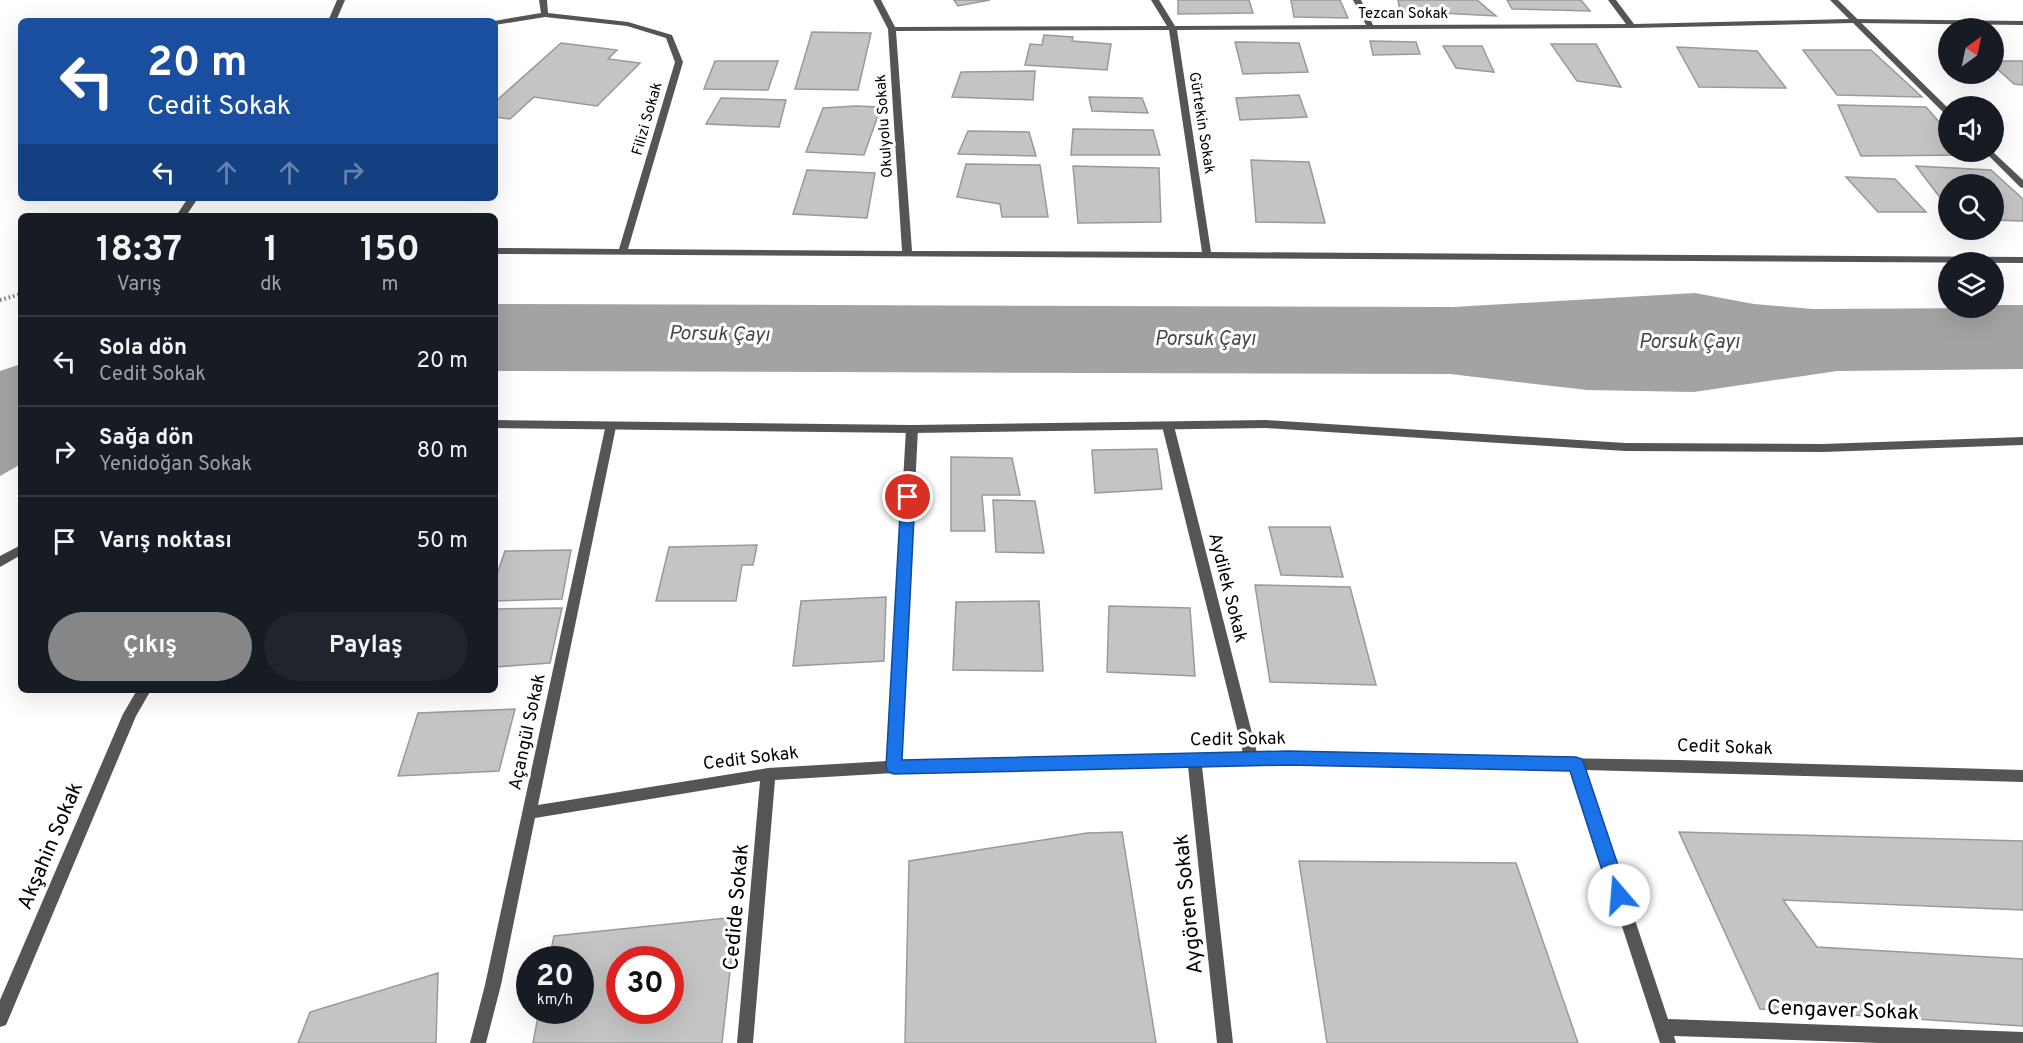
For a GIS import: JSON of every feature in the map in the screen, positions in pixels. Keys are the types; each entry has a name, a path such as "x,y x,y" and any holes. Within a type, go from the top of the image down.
{"street":[{"path":"333,18 341,0"},
{"path":"498,23 545,15 543,0"},
{"name":"Okulyolu Sokak","path":"877,0 892,29 907,253"},
{"name":"Gürtekin Sokak","path":"1155,0 1173,29 1207,255"},
{"path":"1357,0 1371,28"},
{"path":"1612,0 1632,26"},
{"path":"1834,0 1938,102"},
{"name":"Filizi Sokak","path":"545,15 628,24 669,37 679,62 623,251"},
{"name":"Tezcan Sokak","path":"892,29 1632,26 1855,21 2023,23"},
{"path":"1999,162 2023,185"},
{"path":"498,250 2023,260"},
{"path":"498,424 912,429 1266,424 1625,447 1823,448 2023,441"},
{"name":"Aydilek Sokak","path":"1168,426 1252,759"},
{"name":"Açangül Sokak","path":"478,1043 496,974 610,427"},
{"path":"894,767 912,429"},
{"path":"0,562 18,551"},
{"name":"Akşahin Sokak","path":"0,1019 130,714 142,693"},
{"name":"Cedit Sokak","path":"529,813 768,774 894,767 1252,759 1576,764 2023,776"},
{"name":"Aygören Sokak","path":"1194,760 1225,1043"},
{"path":"1576,764 1665,1035"},
{"name":"Cedide Sokak","path":"745,1043 768,774"},
{"name":"Cengaver Sokak","path":"1665,1035 2023,1040"}],"path":[{"path":"0,300 18,295"}],"water":[{"name":"Porsuk Çayı","path":"1695,293 1754,304 1813,309 1938,308 1938,318 2004,318 2004,305 2023,305 2023,369 1837,371 1694,392 1587,390 1450,374 498,371 498,304 1453,307"},
{"path":"18,365 18,466 0,476 0,371"}],"building":[{"path":"954,0 990,0 958,6"},
{"path":"1178,0 1249,0 1253,13 1178,14"},
{"path":"1291,0 1340,0 1348,18 1294,17"},
{"path":"1398,0 1477,0 1496,16 1400,11"},
{"path":"1507,0 1581,0 1590,11 1512,9"},
{"path":"812,32 871,33 858,90 795,89"},
{"path":"1044,35 1073,37 1072,41 1111,44 1107,70 1025,65 1030,44 1042,45"},
{"path":"1370,41 1416,42 1420,54 1373,55"},
{"path":"1235,42 1299,43 1308,72 1243,74"},
{"path":"561,43 617,50 608,59 640,63 597,106 534,97 510,119 498,117 498,99"},
{"path":"1551,44 1596,44 1621,87 1577,81"},
{"path":"1443,46 1482,46 1494,72 1456,68"},
{"path":"1677,47 1757,51 1786,88 1699,87"},
{"path":"1803,50 1871,50 1922,97 1837,95"},
{"path":"715,61 778,61 768,90 704,89"},
{"path":"2004,61 2023,61 2023,85 2014,84 2004,75"},
{"path":"1035,71 1033,100 952,97 961,72"},
{"path":"1299,95 1307,117 1240,120 1236,98"},
{"path":"1089,97 1142,98 1148,113 1092,111"},
{"path":"721,98 786,100 779,127 706,124"},
{"path":"1838,105 1926,107 1938,121 1938,155 1861,156"},
{"path":"881,107 864,155 806,152 823,108"},
{"path":"1073,129 1153,130 1160,155 1071,155"},
{"path":"968,131 1029,132 1036,156 958,154"},
{"path":"1251,160 1309,162 1325,223 1256,222"},
{"path":"966,164 1040,165 1048,217 1002,217 1000,204 957,197"},
{"path":"1073,166 1159,168 1161,222 1078,223"},
{"path":"1916,166 1991,170 1995,174 1938,174 1938,195"},
{"path":"807,170 875,173 867,218 793,214"},
{"path":"1846,177 1895,179 1926,212 1878,212"},
{"path":"2004,182 2023,199 2023,221 2004,220"},
{"path":"1157,449 1162,489 1095,493 1092,450"},
{"path":"951,457 1012,458 1020,495 982,495 985,531 951,531"},
{"path":"993,500 1035,501 1044,553 996,552"},
{"path":"1269,527 1330,527 1343,577 1281,575"},
{"path":"757,545 753,565 742,565 736,601 656,601 669,547"},
{"path":"571,550 562,599 498,601 498,571 505,551"},
{"path":"1255,585 1350,587 1376,685 1270,682"},
{"path":"886,597 884,661 793,666 801,601"},
{"path":"1039,601 1043,671 953,670 956,602"},
{"path":"1109,606 1190,608 1195,676 1107,672"},
{"path":"562,608 550,663 498,667 498,609"},
{"path":"515,709 499,771 398,776 418,713"},
{"path":"1122,832 1156,1043 905,1043 909,861 1087,833"},
{"path":"1679,832 2023,841 2023,910 1783,900 1817,947 2023,959 2023,1026 1760,1009"},
{"path":"1299,861 1516,863 1578,1043 1327,1043"},
{"path":"736,917 722,1043 533,1043 537,1024 594,1024 594,946 552,946 554,936"},
{"path":"438,973 436,1043 298,1043 310,1012"}],"route":[{"path":"908,497 894,767 1288,758 1576,764 1619,895"}]}
